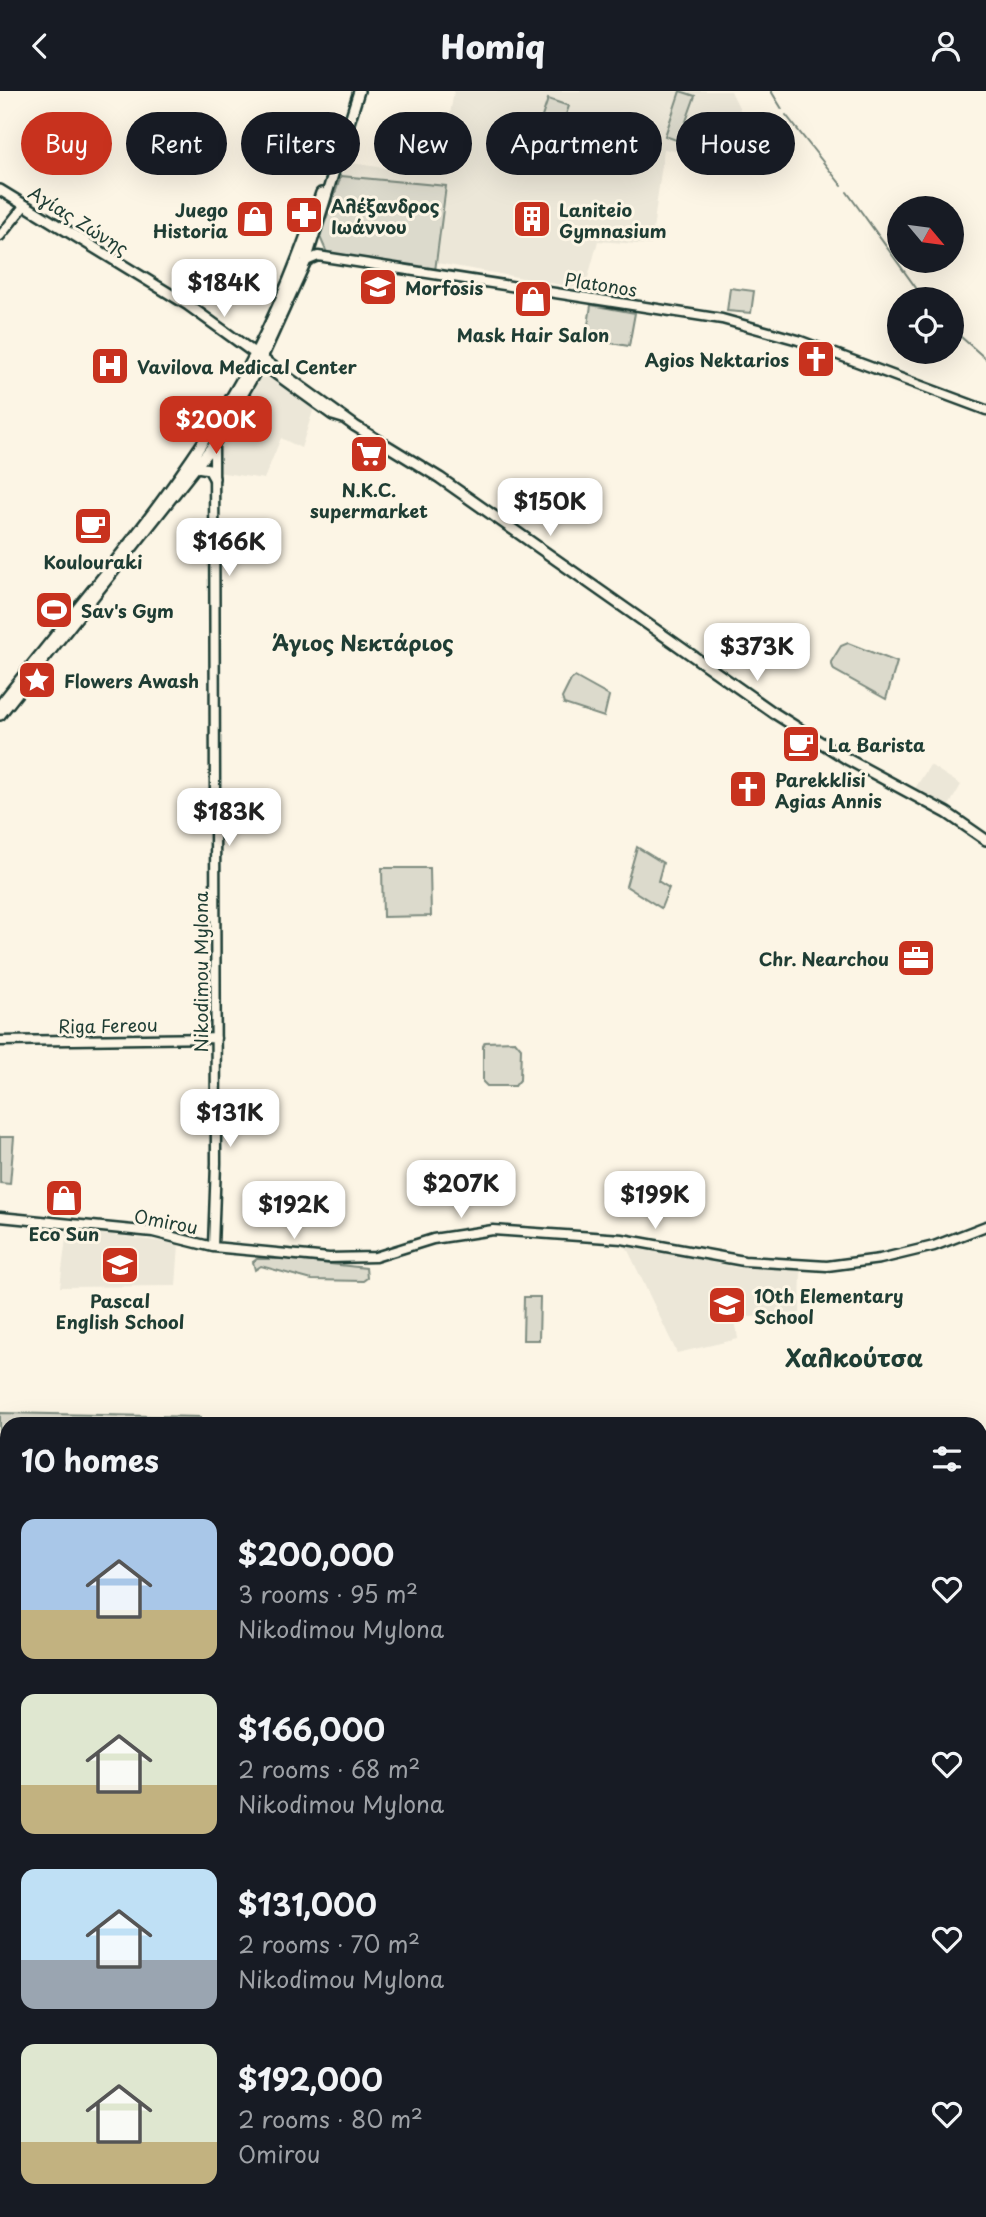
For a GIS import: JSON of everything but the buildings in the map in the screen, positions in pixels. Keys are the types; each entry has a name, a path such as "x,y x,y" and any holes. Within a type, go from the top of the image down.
{"main road":[{"path":"0,705 172,487 258,357 310,225 354,91"},
{"path":"0,715 214,444 306,261 359,91"},
{"name":"Αγίας Ζώνης","path":"0,190 177,300 258,357 333,415 348,420 440,478 817,741 947,813 986,840"},
{"path":"197,467 209,469 214,478"}],"street":[{"path":"0,236 25,205"},
{"path":"306,261 318,256 311,245"},
{"name":"Platonos","path":"318,256 722,319 788,337 986,410"},
{"name":"Nikodimou Mylona","path":"213,1247 216,1038 214,444"},
{"name":"Riga Fereou","path":"0,1041 216,1038"},
{"name":"Omirou","path":"0,1217 153,1232 213,1247 350,1259 374,1257 433,1239 493,1230 622,1239 744,1261 823,1266 880,1259 933,1246 986,1226"}],"shaded area":[{"path":"454,91 731,91 741,112 676,112 676,151 664,149 662,164 662,112 486,112 486,175 660,175 651,245 598,241 585,289 328,244 324,238 341,175 360,175 360,164 374,166 374,175 472,175 472,112 450,112"},
{"path":"680,91 695,96 689,112 676,112 676,140 665,136"},
{"path":"548,99 569,106 567,112 544,112"},
{"path":"341,176 446,186 435,271 327,253 320,237"},
{"path":"730,288 754,291 751,313 727,311"},
{"path":"591,305 635,313 629,346 586,339"},
{"path":"270,377 314,408 301,448 281,438 264,479 217,472 218,443 258,378"},
{"path":"848,643 897,662 886,699 834,670 831,662 841,646"},
{"path":"575,677 609,696 604,717 564,704 562,698"},
{"path":"930,765 961,785 947,809 914,790"},
{"path":"637,847 663,863 658,881 669,888 661,908 626,886"},
{"path":"382,868 430,868 431,916 383,917"},
{"path":"515,1041 521,1048 520,1080 515,1086 487,1086 483,1082 485,1042"},
{"path":"0,1137 14,1137 10,1184 0,1183"},
{"name":"Pascal English School","path":"67,1229 179,1244 176,1286 60,1287"},
{"name":"10th Elementary School","path":"625,1244 739,1268 801,1267 800,1313 735,1318 738,1339 677,1353"},
{"path":"257,1259 285,1259 366,1268 367,1278 363,1281 312,1280 261,1266 255,1270 253,1262"},
{"path":"524,1297 540,1297 539,1340 523,1340"},
{"path":"0,1413 201,1417 0,1417"}],"waterway":[{"path":"771,91 782,109"},
{"path":"795,126 842,186"},
{"path":"847,192 915,287"},
{"path":"964,340 986,359"}],"place":[{"name":"Αλέξανδρος Ιωάννου","path":"304,215"},
{"name":"Juego Historia","path":"255,219"},
{"name":"Laniteio Gymnasium","path":"532,219"},
{"name":"Morfosis","path":"378,287"},
{"name":"Mask Hair Salon","path":"533,299"},
{"name":"Agios Nektarios","path":"816,359"},
{"name":"Vavilova Medical Center","path":"110,366"},
{"name":"N.K.C. supermarket","path":"369,454"},
{"name":"Koulouraki","path":"93,526"},
{"name":"Sav's Gym","path":"54,610"},
{"name":"Flowers Awash","path":"37,680"},
{"name":"La Barista","path":"801,744"},
{"name":"Parekklisi Agias Annis","path":"748,789"},
{"name":"Chr. Nearchou","path":"916,958"},
{"name":"Eco Sun","path":"64,1198"},
{"name":"Pascal English School","path":"120,1265"},
{"name":"10th Elementary School","path":"727,1305"}],"district":[{"name":"Άγιος Νεκτάριος","path":"363,642"},
{"name":"Χαλκούτσα","path":"854,1357"}]}
